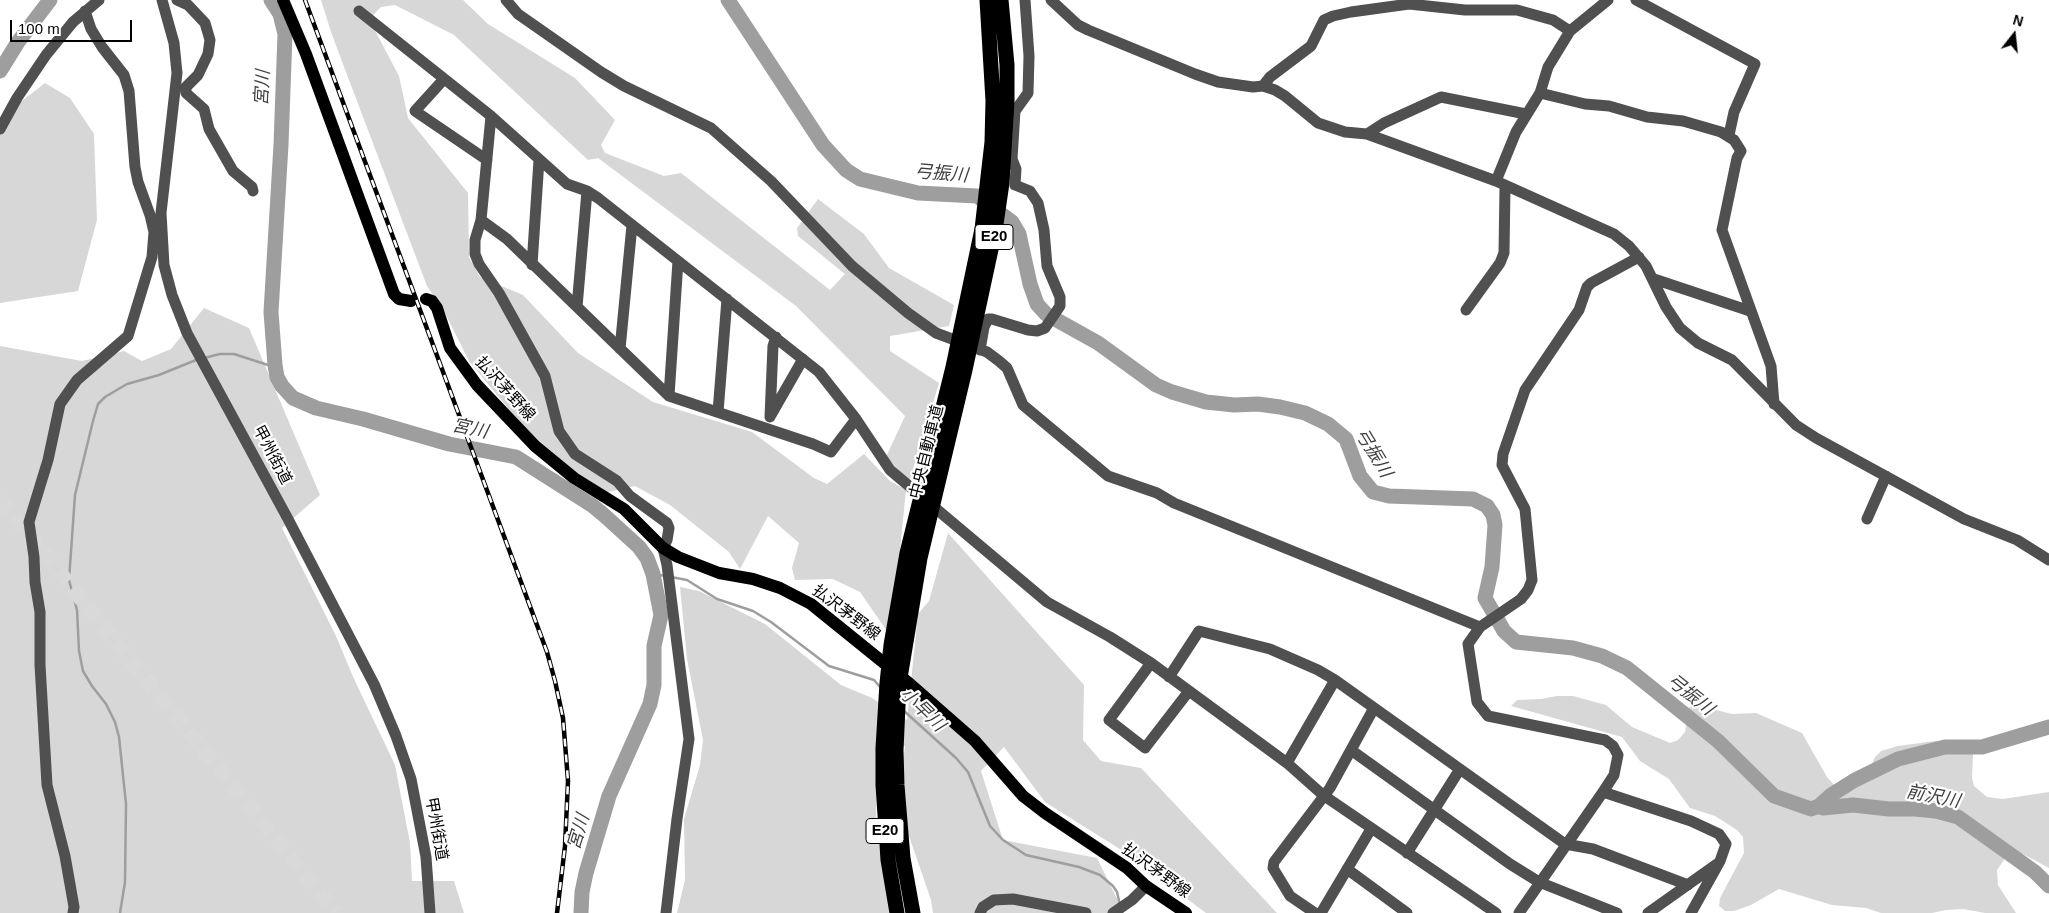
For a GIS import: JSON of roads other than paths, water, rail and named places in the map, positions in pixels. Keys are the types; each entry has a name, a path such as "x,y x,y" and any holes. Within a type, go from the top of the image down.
{"highway":[{"name":"中央自動車道","path":"987,0 1000,101"},
{"name":"中央自動車道","path":"897,913 884,821 889,749 899,684 909,544 959,368 982,229 992,142 1007,64 1001,0"},
{"name":"中央自動車道","path":"889,749 896,785 902,849 913,913"}],"main road":[{"path":"283,0 306,54 394,294 399,299 411,301"},
{"name":"払沢茅野線","path":"426,299 432,301 437,308 450,348 462,367 503,414 535,446 574,478 624,509 662,548 678,557 718,573 780,588 811,604 975,741 1022,796 1044,813 1127,868 1146,886 1186,913"}],"street":[{"path":"0,129 17,98 46,55 72,22 99,0"},
{"name":"甲州街道","path":"162,0 174,43 177,72 156,214 164,265 172,294 187,333 288,519 374,684 396,736 411,780 418,812 426,857 430,913"},
{"path":"176,0 188,5 205,23 210,40 208,54 198,75 186,87 186,92 204,109 209,129 232,171 252,187 253,191"},
{"path":"506,0 518,14 601,72 624,86 711,128 771,181 852,266 908,313 936,333 987,352 1007,368 1023,405 1108,476 1157,493 1184,507 1480,628"},
{"path":"980,350 984,327 988,319 992,318 1028,330 1037,331 1045,328 1060,306 1060,297 1046,266 1044,230 1038,203 1030,191 1015,185 1016,169 1012,159 1015,111 1028,93 1029,56 1026,0"},
{"path":"1051,0 1078,25 1088,30 1218,82 1254,87 1263,86 1285,96 1318,123 1345,132 1367,134 1500,184 1614,234 1639,256 1654,280 1666,307 1680,328 1698,343 1732,360 1796,425 1816,438 1964,519 2018,540 2049,560"},
{"path":"1466,310 1500,263 1504,253 1500,184 1516,132 1540,93 1548,67 1570,31 1608,0"},
{"path":"1636,0 1755,64 1734,112 1729,135"},
{"path":"1263,86 1270,77 1311,46 1324,20 1351,12 1409,4 1465,10 1516,10 1553,20 1570,31"},
{"path":"73,913 74,907 65,856 47,785 40,665 40,612 29,522 48,460 60,404 77,380 128,336 152,257 156,214 138,182 135,168 129,91 124,75 102,47 91,29 85,11"},
{"path":"358,12 491,116 567,184 587,191 819,372 856,419 890,470 1047,602 1110,637 1151,663 1287,763 1323,795 1407,853 1478,908 1496,913"},
{"path":"444,79 416,111 487,160"},
{"path":"1540,93 1585,104 1609,106 1647,117 1683,121 1729,135 1741,151 1737,158 1722,230 1770,366 1774,404"},
{"path":"1367,134 1384,123 1441,97 1526,114"},
{"path":"491,116 481,220 475,240 475,254 479,264 499,293 546,376 558,431 575,454 617,481 630,496 667,523 669,528 667,540 662,548 689,739 666,913"},
{"path":"532,265 539,160"},
{"path":"577,307 587,191"},
{"path":"481,220 507,239 669,396 813,444 831,452 856,419"},
{"path":"620,349 632,225"},
{"path":"1519,913 1614,775 1618,754 1613,746 1605,740 1488,716 1477,702 1468,644 1480,628 1522,600 1532,580 1525,509 1505,474 1502,465 1503,454 1525,390 1535,372 1579,310 1587,287 1639,256"},
{"path":"669,396 678,261"},
{"path":"1654,280 1750,311"},
{"path":"718,412 727,299"},
{"path":"767,429 770,417 773,346 776,337"},
{"path":"770,417 803,359"},
{"path":"1867,519 1886,476"},
{"path":"1169,677 1200,631 1270,649 1318,670 1334,680 1565,844 1593,849 1688,884"},
{"path":"1151,663 1109,720 1145,748 1188,691"},
{"path":"1287,763 1334,680"},
{"path":"1315,913 1290,896 1273,868 1274,862 1330,788 1374,708"},
{"path":"1351,750 1510,864 1539,882 1617,913"},
{"path":"1407,853 1460,770"},
{"path":"1603,792 1691,821 1719,834 1726,844 1720,861 1691,913"},
{"path":"1321,913 1371,829"},
{"path":"1648,913 1720,861"},
{"path":"1346,870 1406,913"},
{"path":"1119,909 1146,886"},
{"path":"980,913 983,907 994,900 1013,899 1086,913"}],"waterway":[{"name":"宮川","path":"0,71 18,42 50,0"},
{"name":"宮川","path":"271,0 280,14 285,34 281,145 271,312 275,365 277,377 282,386 293,398 316,408 363,419 449,444 516,457 593,506 605,516 639,547 647,558 653,574 661,615 654,646 654,685 650,704 609,796 586,873 582,892 581,913"},
{"name":"弓振川","path":"728,0 823,145 846,170 860,179 918,193 977,196 1012,222 1019,234 1030,284 1037,304 1046,314 1098,343 1156,385 1206,402 1234,405 1258,404 1280,407 1305,413 1328,424 1346,439 1360,476 1373,492 1389,496 1473,499 1487,506 1493,515 1495,525 1492,567 1485,598 1504,631 1516,642 1573,648 1602,656 1627,668 1718,741 1774,796 1811,809 1819,806 1831,795 1855,780 1898,759 1945,747 1982,747 2049,727"},
{"path":"204,358 220,354 234,354 268,365 275,365"},
{"path":"120,913 125,882 126,804 119,737 115,722 106,704 83,671 79,651 77,610 69,580 75,495 98,404 105,397 127,384 159,375 196,360"},
{"name":"小早川","path":"653,574 666,576"},
{"name":"小早川","path":"671,577 687,580 717,599 753,611 771,622 829,666 874,680 880,687"},
{"name":"小早川","path":"903,710 956,758 968,772 990,826 1003,840 1026,855 1079,867 1100,875 1113,886 1117,892 1120,905"},
{"name":"前沢川","path":"1819,806 1823,808 1853,805 1889,809 1915,809 1936,811 1958,817 2035,872 2049,886"}],"tunnel":[{"path":"0,499 336,913"}],"railway":[{"path":"305,0 547,652 563,718 568,781 565,846 557,913"}]}
